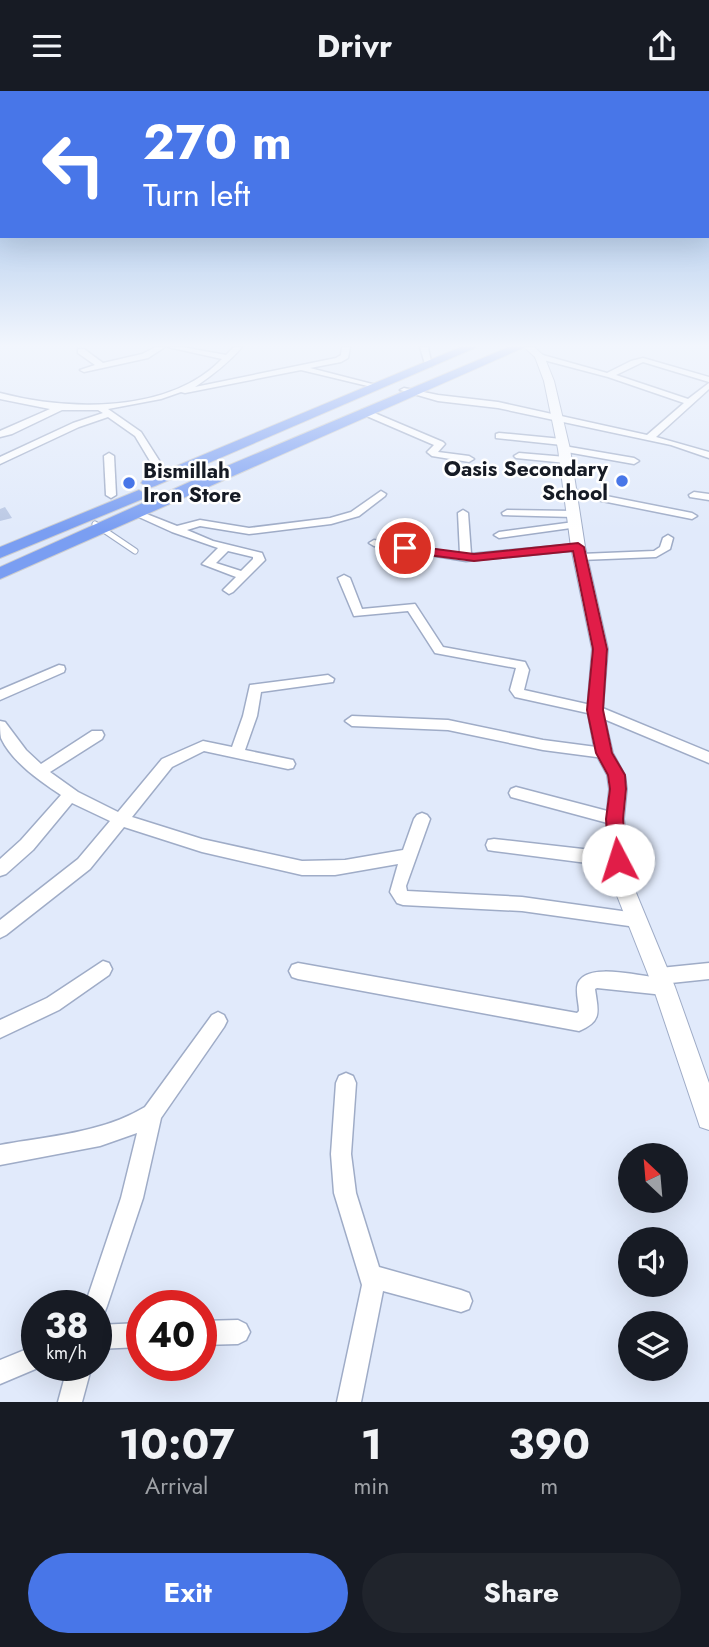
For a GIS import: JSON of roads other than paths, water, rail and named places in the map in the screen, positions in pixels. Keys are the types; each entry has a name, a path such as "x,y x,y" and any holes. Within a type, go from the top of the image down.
{"highway":[{"path":"0,553 326,408"},
{"path":"0,541 111,495 162,480 338,408"},
{"path":"0,565 98,526 369,408"},
{"path":"0,573 98,526 135,513 373,408"}],"street":[{"path":"0,434 61,408"},
{"path":"101,408 138,434 162,480"},
{"path":"512,408 649,438 709,455"},
{"path":"554,408 600,649 595,710 604,753 616,775 618,789 615,819 622,883 706,1096 709,1118"},
{"path":"649,438 682,408"},
{"path":"365,412 440,444 432,452 435,454 469,459"},
{"path":"0,461 76,425 110,414"},
{"path":"499,436 634,461"},
{"path":"519,456 564,450"},
{"path":"109,456 111,495"},
{"path":"572,492 692,516"},
{"path":"176,530 200,523 248,531 331,521 355,514 381,494"},
{"path":"694,495 709,497"},
{"path":"135,513 225,548 258,555 259,560 229,590"},
{"path":"463,513 466,558"},
{"path":"508,513 574,519"},
{"path":"499,535 574,519"},
{"path":"374,543 466,558 580,552 656,554 665,549 668,538"},
{"path":"225,548 208,564 244,576"},
{"path":"344,578 358,613 411,607 439,650 519,663 523,668 517,687 520,694 595,710 709,758"},
{"path":"0,695 59,669"},
{"path":"237,754 250,716 255,688 328,679"},
{"path":"352,721 448,725 542,745 604,753"},
{"path":"0,726 12,745 39,772 70,795 122,819 178,840 306,868 336,868 409,855"},
{"path":"39,772 97,735"},
{"path":"0,930 68,879 96,852 167,763 204,746 288,764"},
{"path":"516,793 615,819"},
{"path":"0,869 27,845 70,795"},
{"path":"422,819 398,886 398,892 404,898 522,904 636,920"},
{"path":"494,845 618,860"},
{"path":"0,1029 53,1004 103,969"},
{"path":"298,971 579,1022 589,1015 586,986 594,979 662,982 709,971"},
{"path":"0,1155 134,1126 152,1114 218,1021"},
{"path":"346,1083 341,1154 344,1184 349,1213 371,1276 372,1297 349,1402"},
{"path":"101,1290 132,1198 152,1114"},
{"path":"371,1276 461,1301"},
{"path":"217,1333 238,1332"},
{"path":"0,1373 21,1364"},
{"path":"70,1402 76,1381"}],"lane":[{"path":"98,526 135,551"}],"place":[{"name":"Oasis Secondary School","path":"622,481"},
{"name":"Bismillah Iron Store","path":"129,483"}]}
